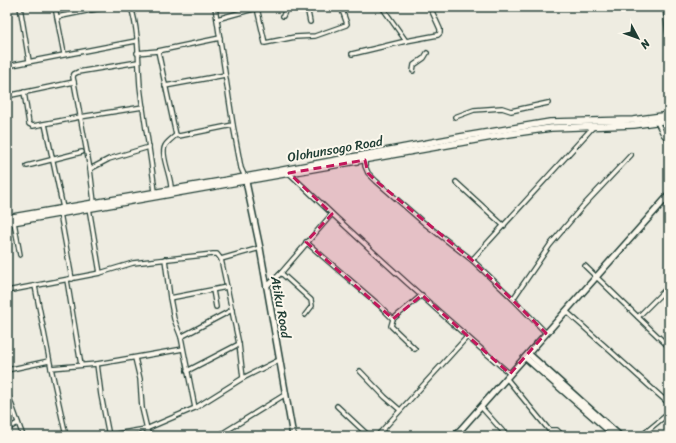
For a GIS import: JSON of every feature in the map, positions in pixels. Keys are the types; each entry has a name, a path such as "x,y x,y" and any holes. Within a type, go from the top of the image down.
{"main road":[{"name":"Olohunsogo Road","path":"7,223 62,211 94,202 171,189 289,173 365,160 509,132 550,122 633,120 669,114"},
{"name":"Olohunsogo Road","path":"7,218 89,208 509,132 551,128 634,125 669,120"}],"street":[{"path":"20,7 29,61"},
{"path":"55,7 64,54"},
{"path":"57,17 106,7"},
{"path":"131,7 137,28 136,41 138,62 155,192"},
{"path":"215,7 233,125 241,168 246,179"},
{"path":"283,16 287,7"},
{"path":"307,7 310,22"},
{"path":"217,19 257,8 265,42 295,37 315,36 346,25 347,24 341,7"},
{"path":"382,7 406,41"},
{"path":"352,54 438,35 440,33 430,7"},
{"path":"544,9 550,7"},
{"path":"665,7 669,45"},
{"path":"138,53 158,51 220,38"},
{"path":"7,66 136,41"},
{"path":"158,51 176,135"},
{"path":"413,71 414,65 424,58 427,53"},
{"path":"94,202 90,169 74,82 74,74 78,72 138,62"},
{"path":"165,86 225,74"},
{"path":"7,96 74,82"},
{"path":"24,92 29,124 33,126 143,107"},
{"path":"455,117 474,110 502,108 511,111 548,103"},
{"path":"657,122 663,134 669,141"},
{"path":"45,124 62,211 82,365"},
{"path":"171,189 171,182 167,172 163,151 166,144 176,135 233,125"},
{"path":"472,260 594,126"},
{"path":"90,169 109,159 149,147"},
{"path":"27,166 82,152"},
{"path":"513,299 555,239 583,206 631,155"},
{"path":"365,160 365,166 368,173 376,181 424,223 445,237 472,260 546,333"},
{"path":"289,173 508,376 549,430 557,430 563,436"},
{"name":"Atiku Road","path":"246,179 260,248 293,436"},
{"path":"456,182 504,226"},
{"path":"457,435 480,407 669,195"},
{"path":"89,208 100,273"},
{"path":"266,286 281,273 306,242 332,214"},
{"path":"14,222 20,255"},
{"path":"306,242 379,305 393,319"},
{"path":"221,259 260,248"},
{"path":"7,291 100,273 133,263 217,254 221,259 232,310 239,344 243,378"},
{"path":"165,259 174,319 181,337 195,408"},
{"path":"584,266 638,316 669,348"},
{"path":"281,273 312,300 312,306 305,315"},
{"path":"35,286 50,368 66,436"},
{"path":"638,316 669,286"},
{"path":"170,298 227,287"},
{"path":"213,290 216,307"},
{"path":"415,349 391,326 393,319 422,295"},
{"path":"181,337 232,310"},
{"path":"566,311 668,402 669,406"},
{"path":"377,436 467,337"},
{"path":"187,371 239,344"},
{"path":"50,368 97,364 183,349"},
{"path":"527,356 612,435"},
{"path":"527,356 620,436"},
{"path":"135,358 140,380 142,408 150,436"},
{"path":"104,436 147,429 195,408 243,378 279,360"},
{"path":"7,370 49,361"},
{"path":"97,364 101,395 109,435"},
{"path":"360,371 400,410"},
{"path":"7,392 23,436"},
{"path":"218,436 286,394"},
{"path":"337,406 368,436"},
{"path":"480,407 507,436"},
{"path":"642,436 669,413"},
{"path":"7,429 18,423"}],"highlighted area":[{"path":"365,160 368,173 376,181 472,260 546,333 510,374 422,295 393,319 306,242 332,214 289,173"}]}
